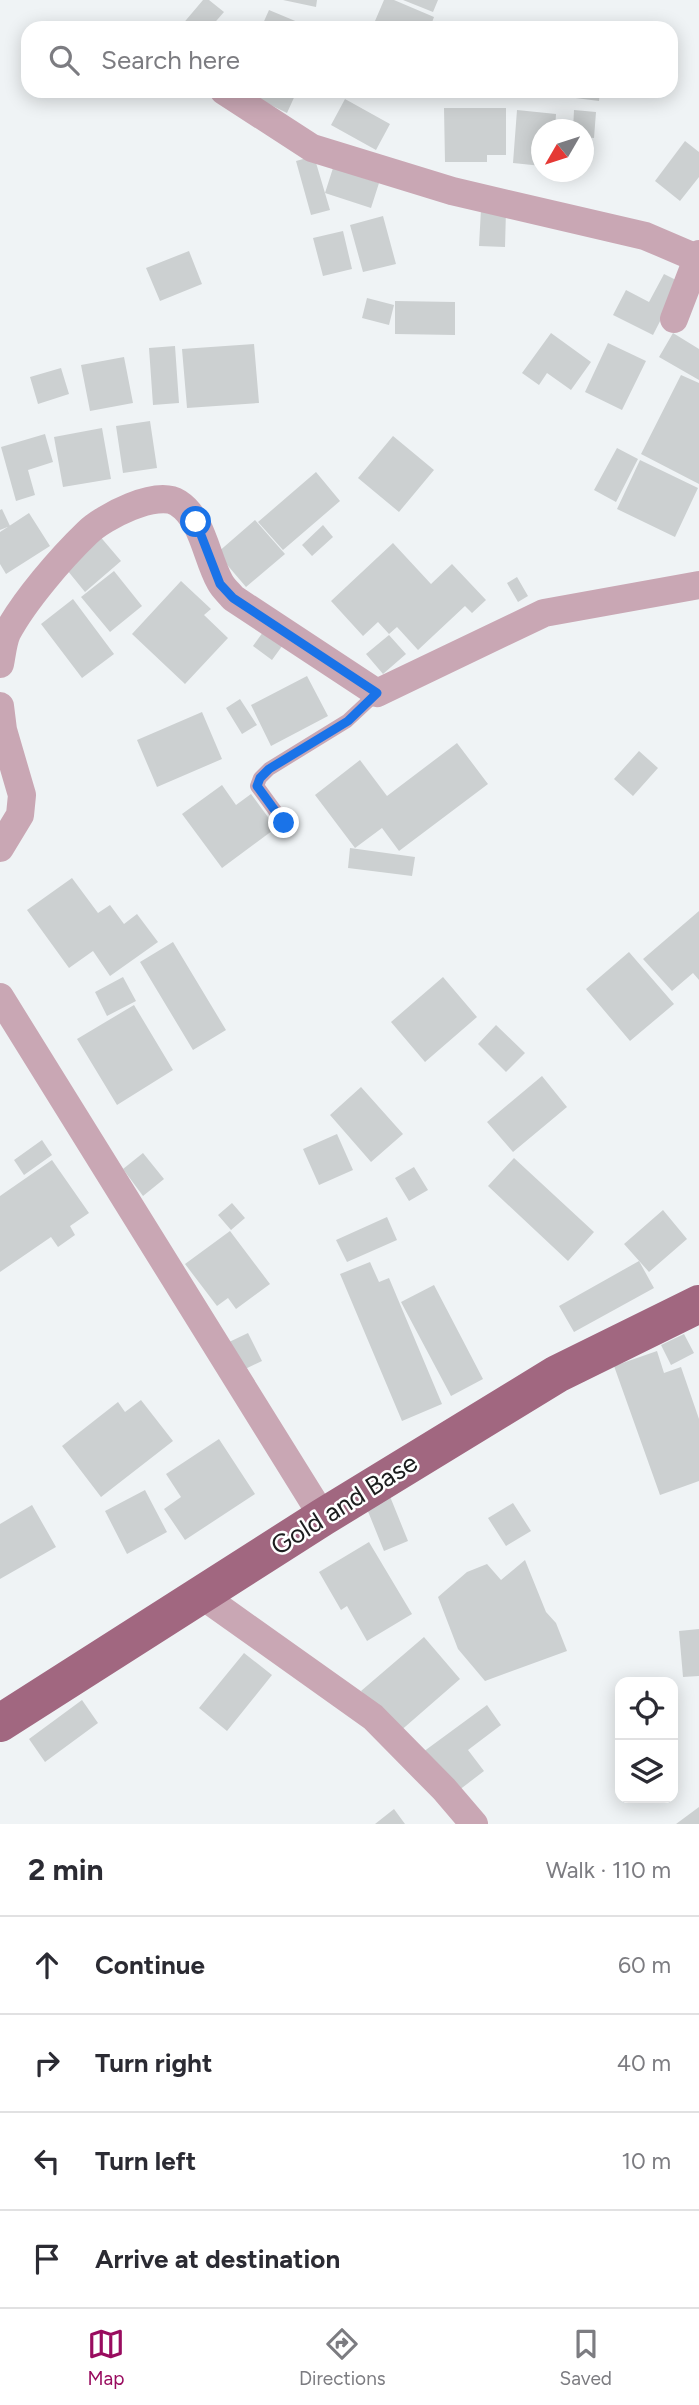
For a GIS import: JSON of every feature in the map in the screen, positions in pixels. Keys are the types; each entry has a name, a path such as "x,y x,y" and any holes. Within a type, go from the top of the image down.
{"main road":[{"name":"Gold and Base","path":"0,1723 323,1517 557,1374 699,1304"}],"street":[{"path":"235,98 312,148 452,191 645,236 698,257 674,319"},
{"path":"0,664 6,636 18,617 48,577 89,531 139,502 166,497 180,504 196,522 220,584 233,598 377,693 544,614 699,585"},
{"path":"0,706 3,730 22,794 20,815 0,848"},
{"path":"0,997 323,1517"},
{"path":"201,1594 373,1717 444,1789 474,1824"}],"lane":[{"path":"284,823 257,786 260,778 269,769 348,721 377,693"}],"building":[{"path":"203,0 209,0 224,12 216,21 185,21"},
{"path":"283,0 317,0 316,7"},
{"path":"384,0 394,0 434,17 433,21 375,21"},
{"path":"403,0 438,0 433,12"},
{"path":"269,10 295,21 264,21"},
{"path":"256,98 294,98 287,113"},
{"path":"576,98 599,98 599,101"},
{"path":"345,99 390,124 376,150 331,125"},
{"path":"444,108 506,108 506,155 487,155 487,162 445,162"},
{"path":"517,110 556,114 556,119 531,119 531,165 513,163"},
{"path":"574,110 596,112 594,138 594,119 574,119"},
{"path":"685,141 699,152 699,177 680,201 655,181"},
{"path":"314,156 330,210 311,215 296,161"},
{"path":"333,168 379,183 371,208 325,193"},
{"path":"481,209 506,210 505,247 479,246"},
{"path":"383,216 396,264 363,272 350,225"},
{"path":"343,231 352,269 323,276 313,238"},
{"path":"189,251 202,284 160,301 146,268"},
{"path":"664,274 680,282 653,335 613,315 626,290 649,302"},
{"path":"367,298 394,305 389,325 362,318"},
{"path":"395,301 455,302 455,335 395,334"},
{"path":"551,333 591,362 571,390 547,373 539,385 522,373"},
{"path":"673,333 699,349 699,380 659,357"},
{"path":"608,343 646,361 622,410 585,392"},
{"path":"254,344 259,403 187,408 182,349"},
{"path":"175,346 179,403 153,405 149,348"},
{"path":"124,357 133,403 90,411 81,365"},
{"path":"61,368 69,394 38,404 30,377"},
{"path":"681,375 699,383 699,484 641,454"},
{"path":"150,421 157,468 123,473 116,426"},
{"path":"102,428 111,479 63,487 54,437"},
{"path":"45,434 53,462 28,470 35,495 16,501 1,447"},
{"path":"393,436 434,470 399,512 358,478"},
{"path":"617,448 638,459 616,502 594,490"},
{"path":"640,460 698,488 675,537 617,509"},
{"path":"316,472 340,501 283,550 258,522"},
{"path":"2,509 10,526 0,530 0,510"},
{"path":"29,513 50,546 6,574 0,564 0,532"},
{"path":"255,520 285,554 246,587 217,553"},
{"path":"323,525 333,537 312,556 302,545"},
{"path":"98,534 121,561 85,592 63,565"},
{"path":"393,543 431,584 452,564 486,600 472,613 465,606 418,650 397,627 389,634 378,622 363,636 331,601"},
{"path":"114,571 142,606 110,632 81,597"},
{"path":"517,577 528,596 518,602 507,583"},
{"path":"181,581 211,609 204,615 228,638 185,684 132,634"},
{"path":"73,599 114,654 82,678 41,624"},
{"path":"266,628 285,642 272,660 253,646"},
{"path":"389,635 406,654 383,674 366,654"},
{"path":"307,676 328,716 271,746 251,705"},
{"path":"240,699 257,725 242,734 226,708"},
{"path":"202,712 222,759 157,787 137,740"},
{"path":"457,743 488,784 399,851 382,828 355,848 315,795 360,760 387,796"},
{"path":"639,751 658,768 633,796 614,779"},
{"path":"222,785 236,805 251,794 276,828 222,868 182,814"},
{"path":"350,848 415,857 412,876 348,868"},
{"path":"72,878 98,913 110,905 124,924 137,914 158,942 110,976 93,951 69,968 27,910"},
{"path":"699,911 699,980 693,973 672,991 643,959"},
{"path":"173,942 226,1030 193,1050 140,962"},
{"path":"629,952 674,1004 630,1041 586,989"},
{"path":"123,977 136,1001 107,1016 95,992"},
{"path":"443,977 477,1017 425,1062 391,1022"},
{"path":"134,1005 173,1070 117,1105 77,1039"},
{"path":"496,1025 525,1053 506,1072 478,1044"},
{"path":"542,1076 567,1107 513,1152 487,1122"},
{"path":"361,1087 403,1134 371,1162 330,1115"},
{"path":"337,1134 353,1170 319,1185 303,1149"},
{"path":"42,1140 52,1155 24,1175 14,1160"},
{"path":"143,1153 164,1179 143,1196 123,1169"},
{"path":"514,1158 594,1232 568,1261 488,1186"},
{"path":"52,1160 89,1213 70,1226 75,1235 58,1247 51,1237 0,1272 0,1196"},
{"path":"414,1167 428,1190 409,1201 395,1178"},
{"path":"232,1203 245,1218 231,1230 218,1215"},
{"path":"663,1210 687,1239 649,1272 624,1244"},
{"path":"387,1217 397,1240 347,1262 336,1240"},
{"path":"230,1231 270,1284 236,1309 228,1298 217,1306 185,1264"},
{"path":"639,1261 654,1288 574,1332 559,1306"},
{"path":"370,1262 379,1282 389,1278 442,1404 402,1421 340,1274"},
{"path":"434,1285 483,1379 451,1396 401,1302"},
{"path":"248,1333 262,1361 239,1372 225,1344"},
{"path":"684,1334 694,1353 671,1365 661,1345"},
{"path":"657,1351 664,1373 681,1367 699,1419 699,1481 660,1495 614,1366"},
{"path":"141,1400 173,1441 101,1497 62,1446 118,1402 125,1412"},
{"path":"219,1439 255,1494 185,1540 164,1509 181,1497 166,1474"},
{"path":"145,1490 167,1532 127,1554 105,1511"},
{"path":"389,1494 408,1541 384,1551 365,1504"},
{"path":"513,1503 531,1531 506,1546 488,1518"},
{"path":"32,1505 56,1547 0,1579 0,1524"},
{"path":"369,1542 412,1614 367,1641 347,1606 341,1610 319,1572"},
{"path":"525,1560 546,1612 556,1623 567,1651 485,1681 458,1649 438,1597 467,1572 487,1564 501,1580"},
{"path":"699,1629 699,1676 683,1677 679,1631"},
{"path":"424,1637 460,1679 398,1733 361,1691"},
{"path":"244,1653 272,1675 227,1731 199,1708"},
{"path":"82,1700 98,1723 45,1762 29,1739"},
{"path":"487,1705 501,1725 468,1750 484,1771 454,1794 423,1752"},
{"path":"699,1807 699,1824 676,1824"},
{"path":"394,1809 405,1824 375,1824"}],"route":[{"path":"196,522 220,584 233,598 377,693 348,721 269,769 260,778 257,786 284,823"}]}
